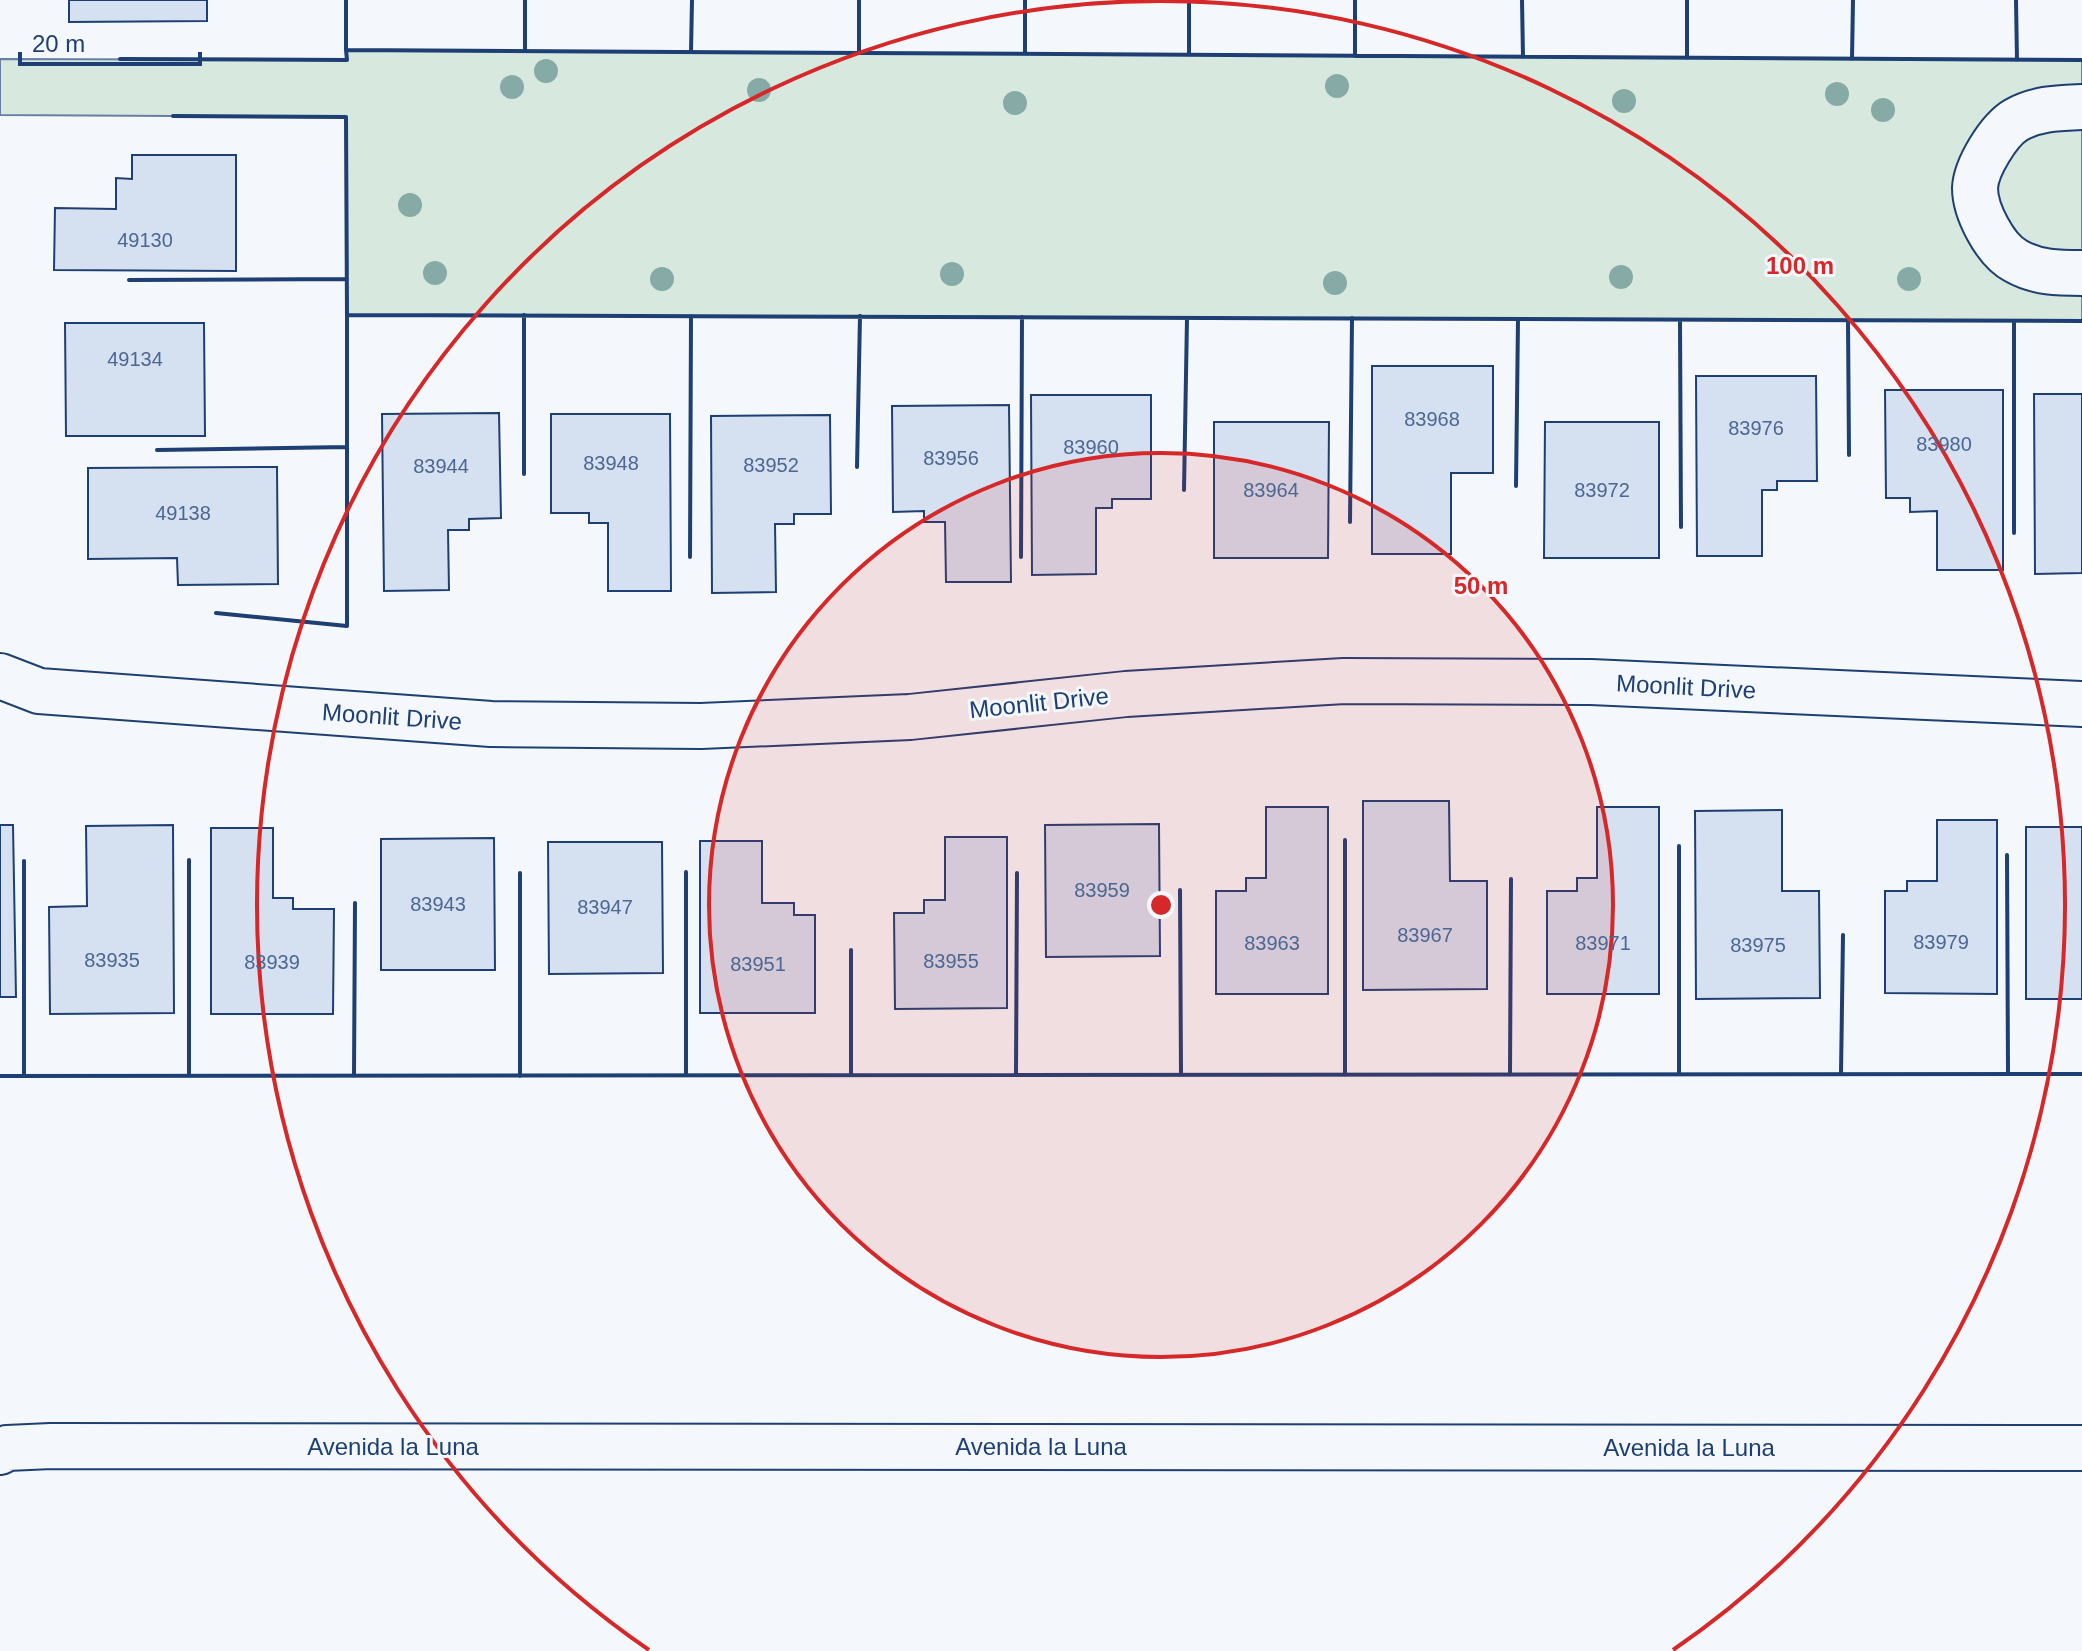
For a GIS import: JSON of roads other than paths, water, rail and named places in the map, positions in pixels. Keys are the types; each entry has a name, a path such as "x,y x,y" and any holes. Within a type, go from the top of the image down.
{"street":[{"path":"2082,107 2047,108 2014,121 1988,150 1975,187 1985,228 2014,260 2048,273 2082,273"},
{"name":"Moonlit Drive","path":"0,676 39,691 491,724 701,726 910,717 1126,694 1344,681 1591,682 2082,704"},
{"name":"Avenida la Luna","path":"0,1452 7,1448 51,1446 2082,1448"}]}
